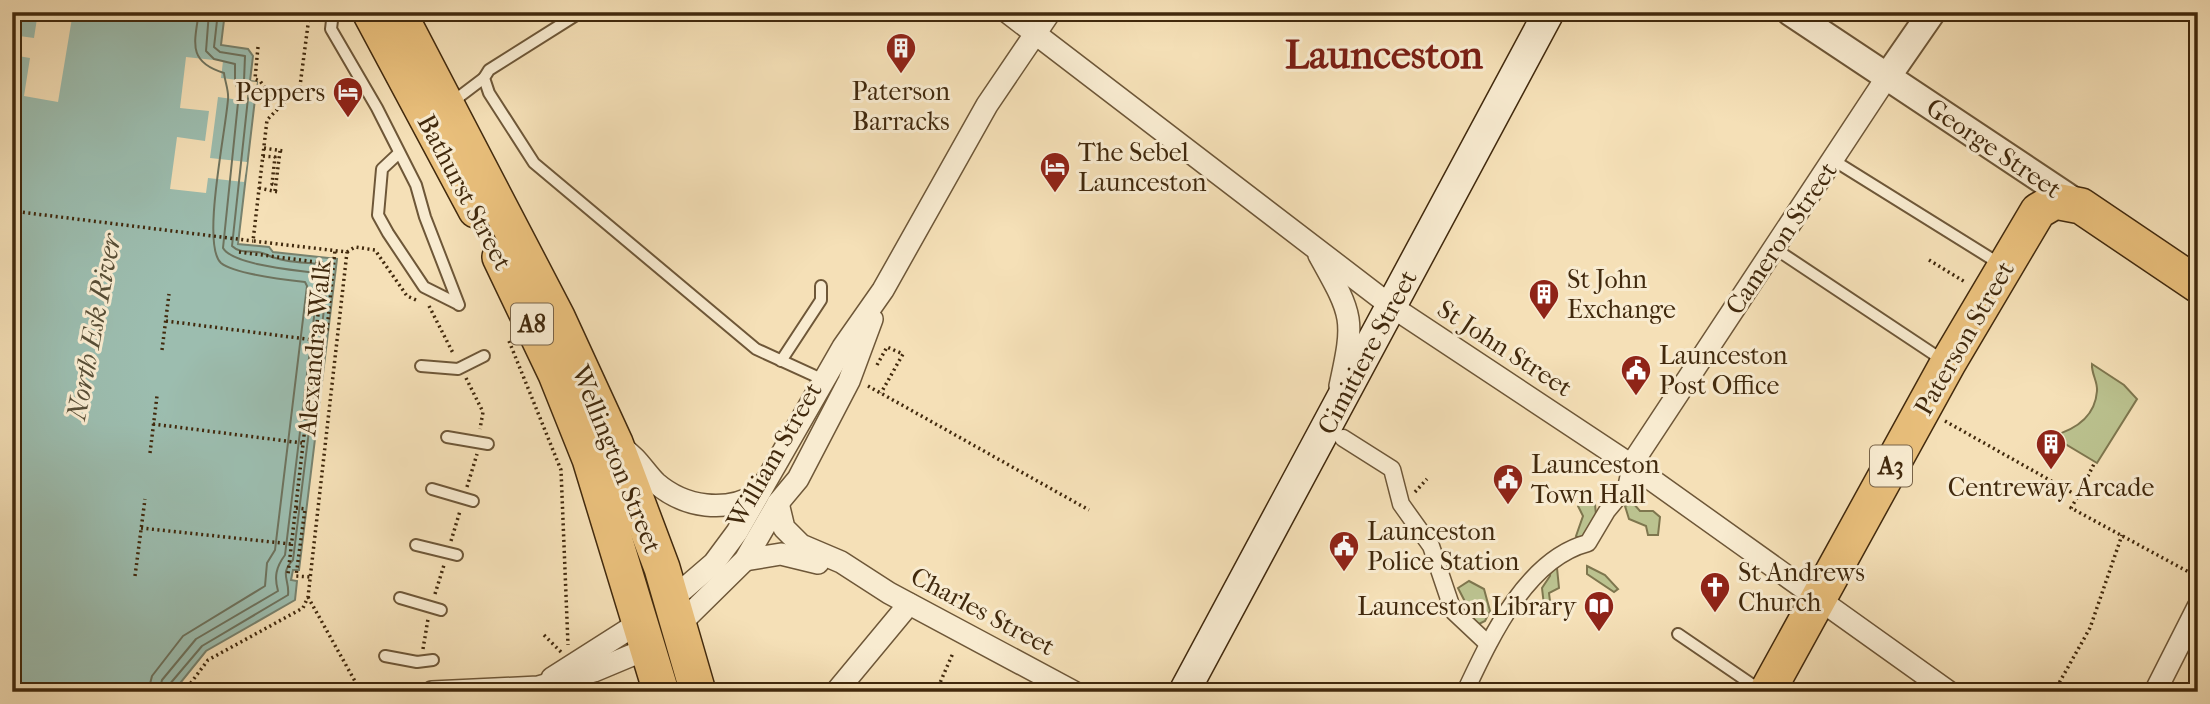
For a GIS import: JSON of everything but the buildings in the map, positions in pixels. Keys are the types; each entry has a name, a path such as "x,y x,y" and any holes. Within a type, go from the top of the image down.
{"highway":[{"name":"Bathurst Street","path":"370,12 481,219 556,374 590,459 661,692"},
{"name":"Wellington Street","path":"408,20 557,317 615,443 675,613 698,692"},
{"path":"2034,218 2043,206 2055,201 2081,206"},
{"name":"George Street","path":"2081,206 2198,285"},
{"name":"Paterson Street","path":"1765,692 1948,363 2034,218"},
{"path":"644,635 675,613"}],"main road":[{"name":"Cimitiere Street","path":"1184,692 1339,427 1391,306 1549,12"}],"street":[{"name":"St John Street","path":"1007,12 1391,306 1631,465 1819,596 1949,692"},
{"name":"William Street","path":"675,613 744,560 768,499 823,379 883,290 987,105 1033,33 1050,12"},
{"name":"George Street","path":"1790,12 2081,206"},
{"name":"Cameron Street","path":"1631,465 1932,12"},
{"path":"2017,163 2032,187 2034,218"},
{"path":"1315,248 1342,295 1351,325 1339,427 1392,469 1401,504 1431,546 1453,611 1487,643"},
{"name":"William Street","path":"675,613 768,499 798,479 856,386 883,290"},
{"path":"615,443 634,455 656,483 692,502 723,507 768,499"},
{"path":"1465,692 1487,643 1543,568 1569,548 1588,543 1607,511 1626,488 1631,465"},
{"name":"Charles Street","path":"768,499 793,539 841,562 909,604 1074,692"},
{"name":"Charles Street","path":"744,560 772,554 795,556 866,579"},
{"path":"836,692 909,604"},
{"path":"2155,692 2198,607"},
{"path":"432,692 538,687 644,635"}],"lane":[{"path":"449,104 484,78 489,70 581,12"},
{"path":"332,14 331,29 399,153 416,185 425,218 459,305 419,281 378,215 382,169 399,153"},
{"path":"484,78 489,93 534,163 756,349 823,379 856,386"},
{"path":"1833,160 2005,267"},
{"path":"1774,248 1948,363"},
{"path":"781,361 821,300 821,286"},
{"path":"421,366 458,369 484,356"},
{"path":"447,437 488,444"},
{"path":"432,489 473,501"},
{"path":"416,545 457,555"},
{"path":"400,598 441,610"},
{"path":"1678,634 1765,692"},
{"path":"385,656 417,662 433,660"}],"path":[{"path":"253,240 267,120 300,86 309,15 324,19 332,14"},
{"path":"258,47 255,79 260,80 280,107"},
{"path":"259,188 277,192 282,151 264,148"},
{"path":"263,156 275,157 272,184 276,185"},
{"name":"Alexandra Walk","path":"12,211 350,251 308,597"},
{"path":"316,328 327,330 335,250"},
{"path":"239,252 324,263 288,573"},
{"path":"1929,260 1967,283"},
{"path":"162,350 169,293"},
{"path":"166,321 314,340"},
{"path":"505,331 561,470 569,655 556,650 544,635"},
{"path":"856,386 887,347 903,354 881,393"},
{"path":"872,388 1089,510"},
{"path":"150,453 157,396"},
{"path":"1923,409 2078,496"},
{"path":"153,424 302,443"},
{"path":"2095,462 2071,508 2196,576"},
{"path":"135,576 145,499"},
{"path":"296,508 304,509 296,576 310,578"},
{"path":"141,528 291,544"},
{"path":"2054,692 2090,628 2122,535"},
{"path":"308,597 361,692"},
{"path":"184,692 208,660 303,608 308,597"},
{"path":"936,692 953,653"}],"green space":[{"path":"2092,364 2124,385 2137,399 2097,463 2052,436 2075,426 2088,416 2092,409 2097,388"},
{"path":"1584,498 1595,504 1596,515 1584,541 1576,536 1583,516 1578,506"},
{"path":"1633,503 1640,511 1653,511 1660,517 1658,535 1648,535 1646,526 1629,519 1625,506"},
{"path":"1587,566 1605,575 1618,589 1614,592 1587,574"},
{"path":"1551,567 1557,568 1559,588 1549,593 1551,609 1545,614 1542,588 1550,576"},
{"path":"1469,581 1484,589 1490,611 1485,621 1477,625 1458,588"}],"water":[{"name":"North Esk River","path":"12,12 225,12 221,45 248,49 253,56 250,81 257,82 238,244 269,247 273,252 337,259 299,570 293,570 291,580 297,581 295,600 206,651 173,692 12,692"}],"pier":[{"path":"38,12 73,12 58,102 24,96 30,58 12,55 12,35 34,38"},
{"path":"186,57 223,61 221,78 257,82 254,102 218,97 210,158 247,162 244,182 208,178 206,193 170,189 177,137 205,141 209,111 180,108"}],"place":[{"name":"Paterson Barracks","path":"901,75"},
{"name":"Peppers","path":"348,119"},
{"name":"The Sebel Launceston","path":"1055,194"},
{"name":"St John Exchange","path":"1544,321"},
{"name":"Launceston Post Office","path":"1636,397"},
{"name":"Centreway Arcade","path":"2051,471"},
{"name":"Launceston Town Hall","path":"1508,506"},
{"name":"Launceston Police Station","path":"1344,573"},
{"name":"St Andrews Church","path":"1715,614"},
{"name":"Launceston Library","path":"1599,633"}],"district":[{"name":"Launceston","path":"1384,54"}]}
